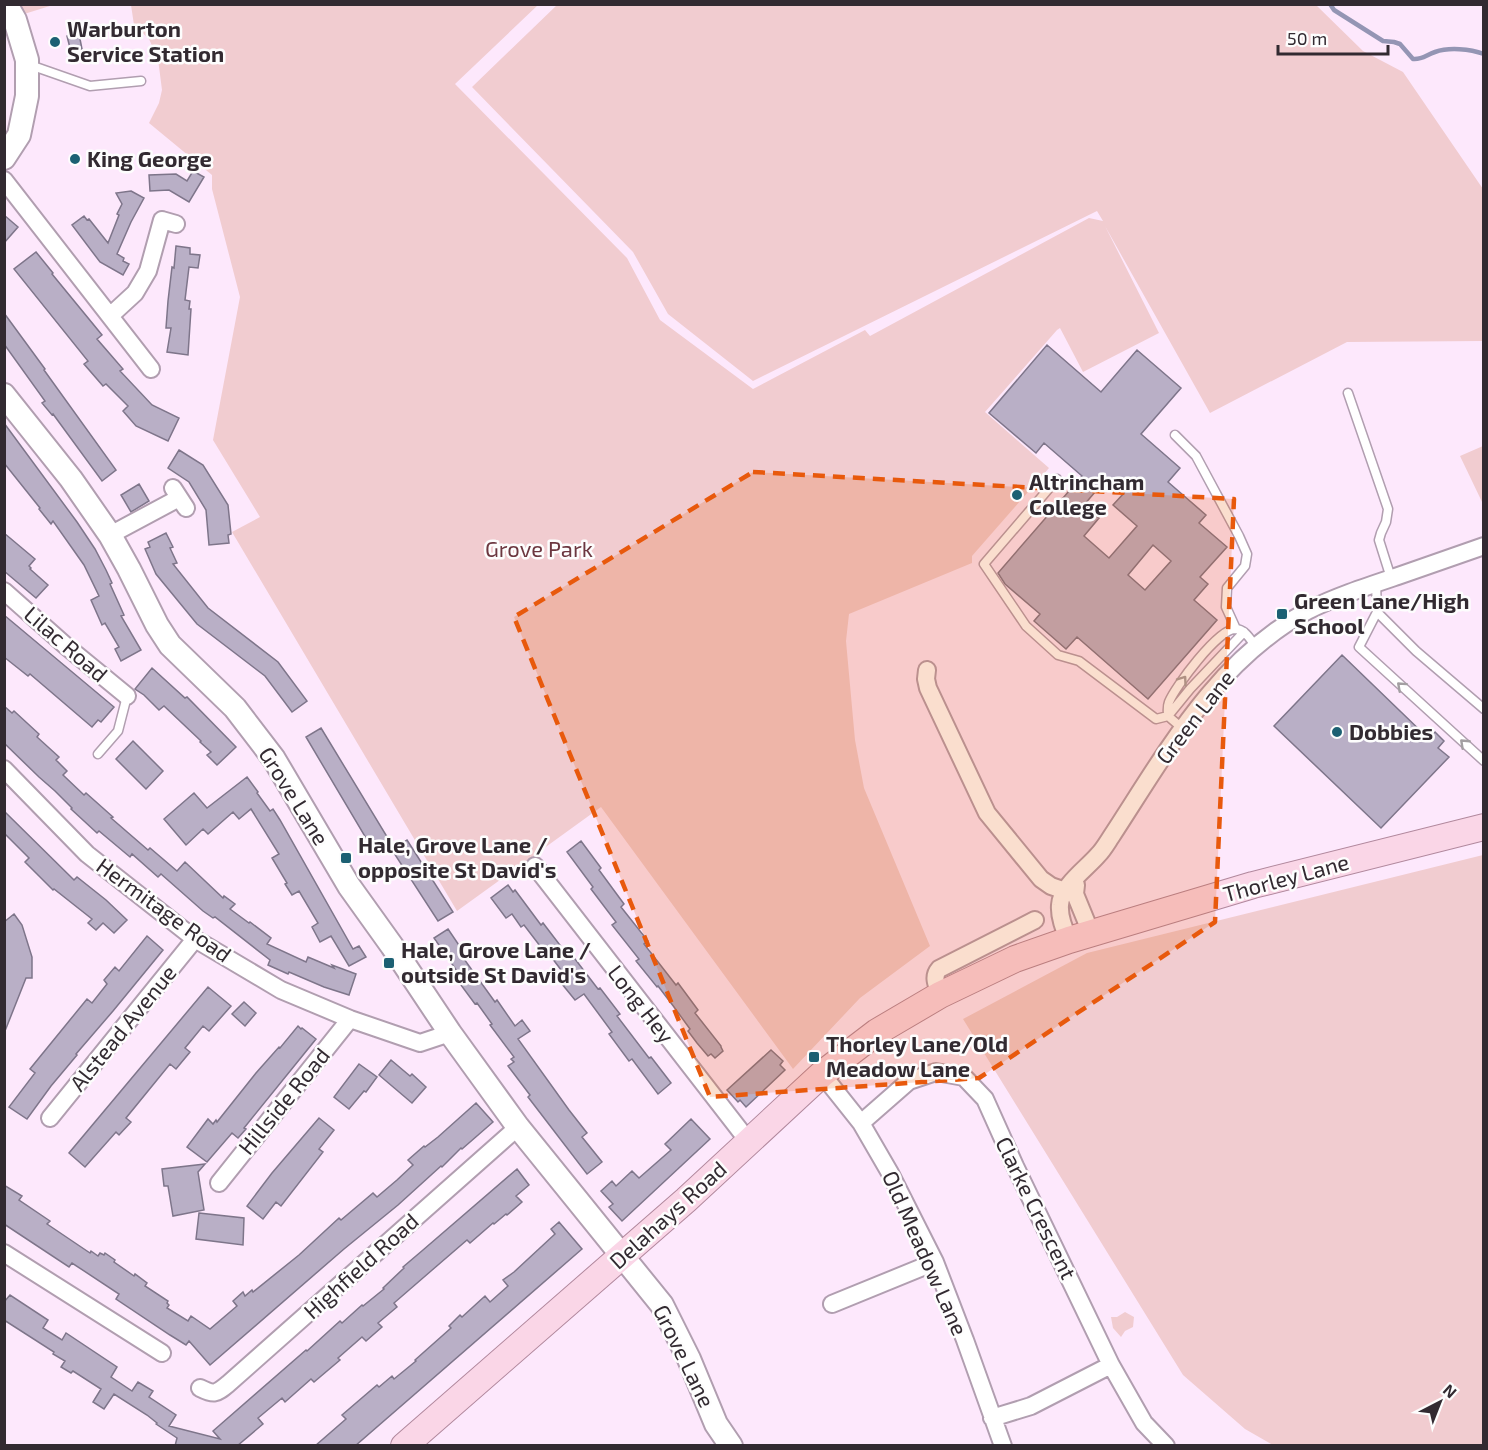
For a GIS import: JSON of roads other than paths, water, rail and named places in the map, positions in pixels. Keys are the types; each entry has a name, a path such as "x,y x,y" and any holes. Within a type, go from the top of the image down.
{"main road":[{"name":"Thorley Lane","path":"1080,936 1253,885 1484,827"},
{"name":"Delahays Road","path":"408,1444 686,1200 822,1074 877,1032 939,994 1016,959 1080,936"}],"street":[{"path":"4,158 19,135 27,96 27,60 15,20 6,4"},
{"path":"4,180 151,369"},
{"path":"110,316 135,293 148,271 162,220 176,224"},
{"name":"Grove Lane","path":"4,394 71,479 110,535 157,625 170,645 235,708 274,759 349,886 450,1033 518,1127 662,1305 689,1359 717,1424 731,1446"},
{"path":"110,535 180,498"},
{"name":"Green Lane","path":"1072,888 1100,853 1182,728 1214,687 1274,631 1310,610 1484,546"},
{"name":"Lilac Road","path":"4,591 127,696"},
{"path":"927,670 928,688 987,813 1041,879 1051,886 1072,888 1080,936"},
{"name":"Hermitage Road","path":"4,769 87,854 195,939 281,990 350,1019 420,1043 450,1033"},
{"name":"Long Hey","path":"535,866 749,1142"},
{"path":"939,994 935,978 939,969 1035,920"},
{"name":"Alstead Avenue","path":"50,1118 195,939"},
{"name":"Hillside Road","path":"219,1183 350,1019"},
{"name":"Clarke Crescent","path":"861,1123 909,1081 936,1072 964,1077 985,1099 1112,1365 1144,1423 1166,1446"},
{"name":"Old Meadow Lane","path":"822,1074 861,1123 890,1173 934,1262 1003,1446"},
{"name":"Highfield Road","path":"200,1388 209,1393 217,1393 228,1384 518,1127"},
{"path":"4,1253 162,1353"},
{"path":"832,1304 934,1262"},
{"path":"992,1418 1031,1406 1112,1365"}],"lane":[{"path":"27,64 90,86 141,81"},
{"path":"1348,393 1388,509 1379,540 1384,581 1377,612 1359,647 1484,762"},
{"path":"1175,435 1196,456 1247,554 1245,566 1227,588 1226,607 1240,630 1256,647"},
{"path":"1057,479 984,564 1026,626 1058,656 1079,661 1156,718 1168,716 1240,630"},
{"path":"1377,612 1416,651 1484,709"},
{"path":"1182,728 1168,716 1167,708 1170,699 1184,678 1217,639 1227,631 1240,630"},
{"path":"98,754 118,731 127,696"}],"waterway":[{"path":"1330,4 1334,10 1383,41 1400,44 1413,59 1453,49 1484,54"}],"place":[{"name":"Warburton Service Station","path":"55,42"},
{"name":"King George","path":"75,159"},
{"name":"Altrincham College","path":"1017,495"},
{"name":"Green Lane/High School","path":"1282,614"},
{"name":"Dobbies","path":"1337,732"},
{"name":"Hale, Grove Lane / opposite St David's","path":"346,858"},
{"name":"Hale, Grove Lane / outside St David's","path":"389,963"},
{"name":"Thorley Lane/Old Meadow Lane","path":"814,1057"}],"park label":[{"name":"Grove Park","path":"539,549"}]}
